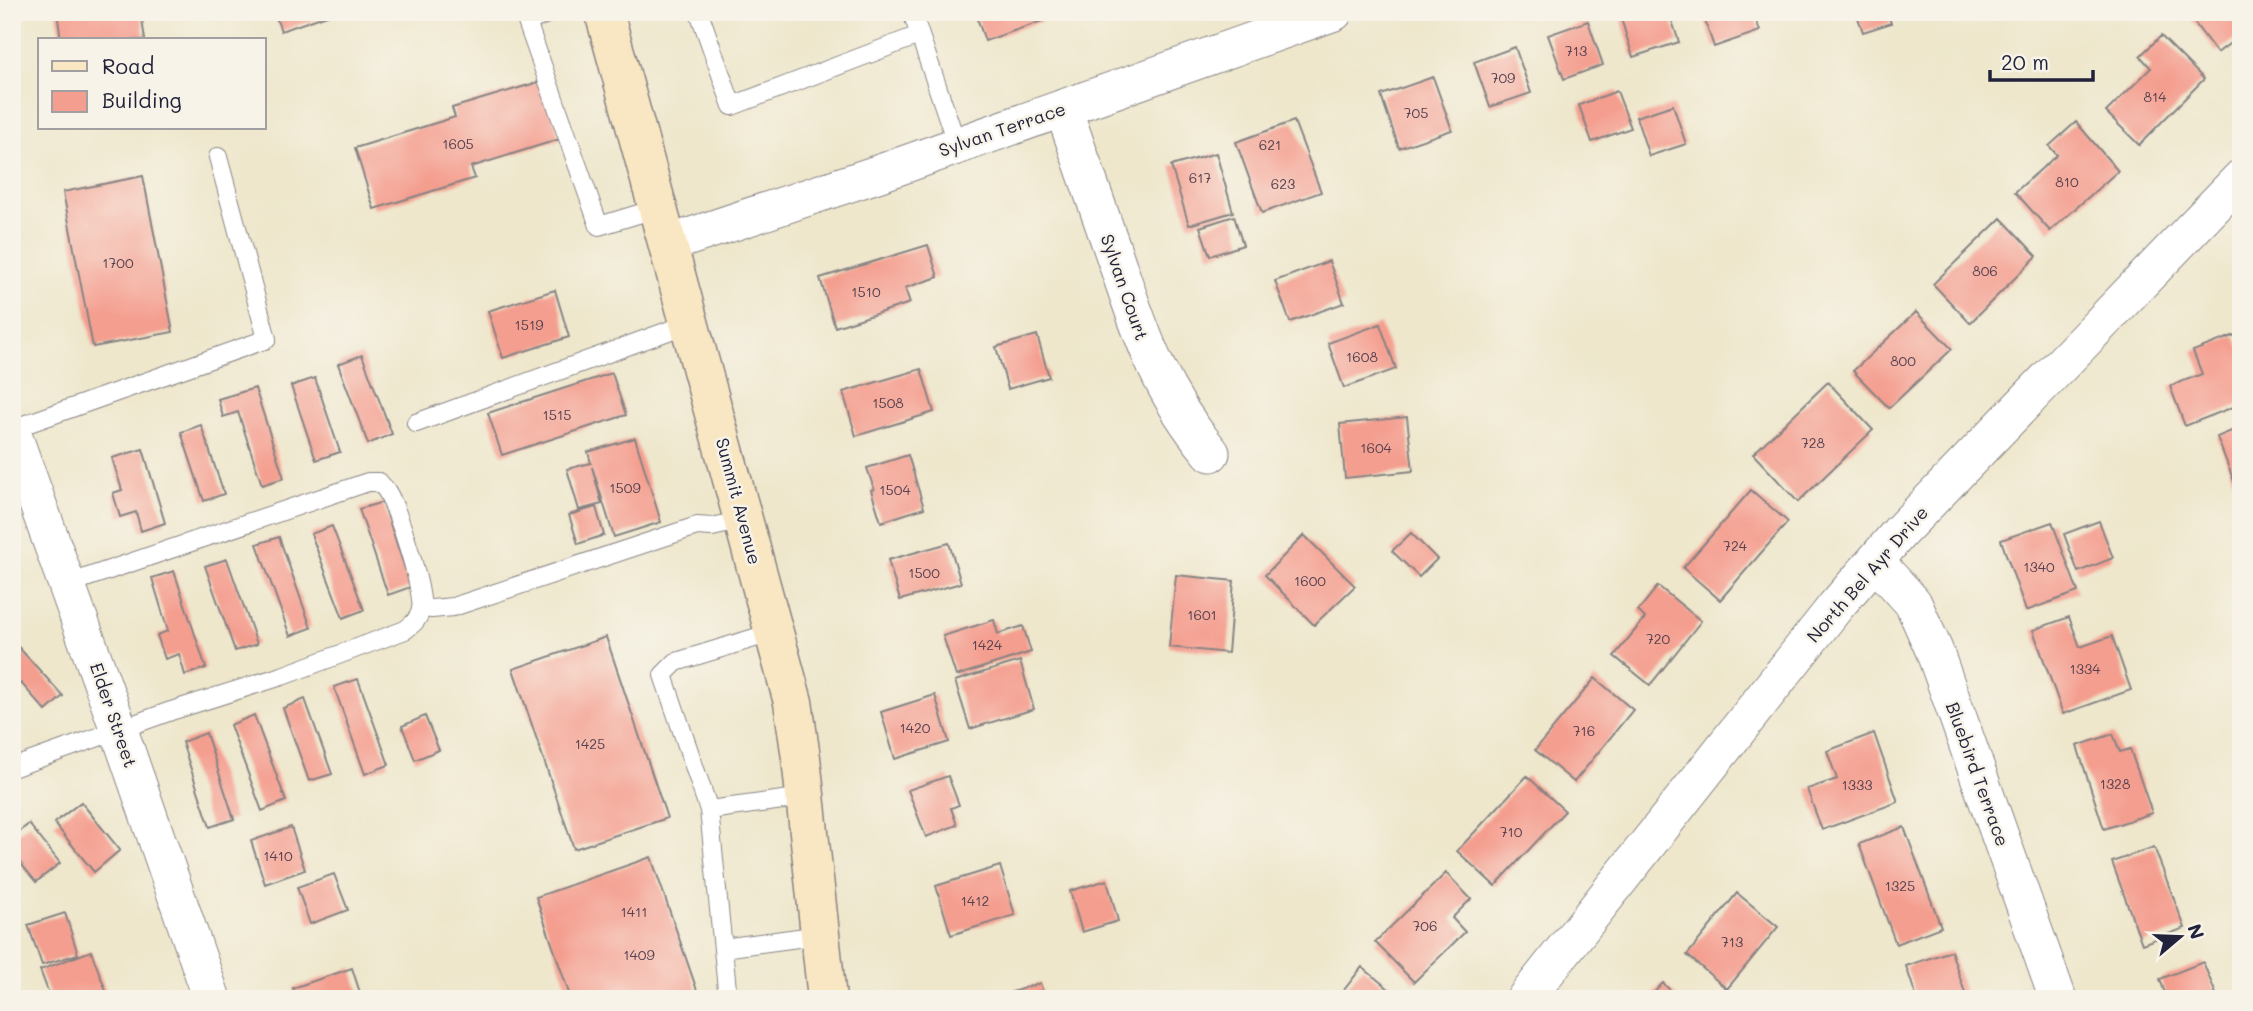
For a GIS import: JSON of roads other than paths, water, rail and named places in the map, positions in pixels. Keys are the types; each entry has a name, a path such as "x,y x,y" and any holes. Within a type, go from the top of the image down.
{"main road":[{"name":"Summit Avenue","path":"604,12 793,702 827,999"}],"street":[{"name":"Sylvan Terrace","path":"668,244 1334,12"},
{"name":"Sylvan Court","path":"1063,108 1158,375 1188,425 1211,453"},
{"name":"North Bel Ayr Drive","path":"1524,999 1836,606 1899,533 2241,178"},
{"name":"Elder Street","path":"12,430 22,485 68,584 212,999"},
{"name":"Bluebird Terrace","path":"1875,561 1913,603 1934,650 2059,999"}],"lane":[{"path":"552,12 527,22 599,226 658,208"},
{"path":"699,12 732,106 919,35"},
{"path":"912,12 957,145"},
{"path":"12,430 267,339 218,157"},
{"path":"416,423 690,323"},
{"path":"12,768 170,711 282,676 405,630 415,623 421,608 420,589 395,510 386,490 379,482 368,482 68,584"},
{"path":"421,608 432,610 453,607 697,526 712,527 744,520"},
{"path":"728,999 709,810 663,675 676,662 774,632"},
{"path":"709,810 805,797"},
{"path":"723,948 820,935"}]}
